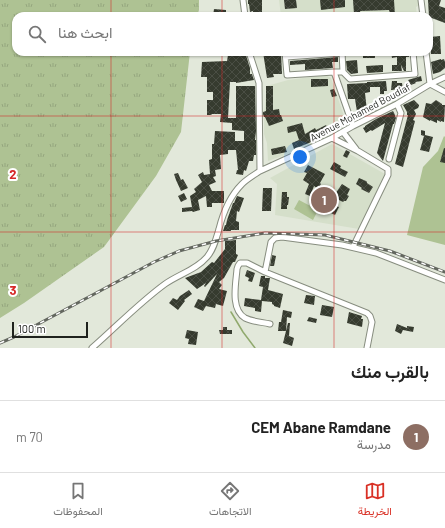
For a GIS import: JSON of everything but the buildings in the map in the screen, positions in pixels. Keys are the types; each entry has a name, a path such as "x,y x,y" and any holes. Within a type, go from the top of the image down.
{"street":[{"path":"243,0 244,12"},
{"path":"422,0 423,12"},
{"path":"249,56 259,83 260,171"},
{"path":"285,56 287,75 343,72"},
{"path":"342,56 343,72 350,79 415,74 413,56"},
{"path":"426,56 430,84 445,92"},
{"path":"334,72 353,126"},
{"name":"Avenue Mohamed Boudiaf","path":"92,348 167,282 196,266 207,257 213,247 228,203 242,184 260,171 332,138 445,77"},
{"path":"389,159 401,113 396,104"},
{"path":"343,132 358,151"},
{"path":"332,138 358,151 388,169 388,175 353,247"},
{"path":"265,272 271,242 277,238 295,238 353,247 376,253 445,280"},
{"path":"270,324 256,322 246,318 239,312 235,301 235,287 237,269 240,263 247,263 265,272 367,313 372,322 368,348"}],"shaded area":[{"path":"279,0 419,0 419,5 416,7 417,12 280,12"},
{"path":"326,75 331,78 345,119 343,126 314,143 268,161 267,143 264,134 264,114 267,86 288,80"},
{"path":"332,144 385,174 359,229 275,215 277,184 270,178"}],"green space":[{"path":"0,0 199,0 198,12 12,12 12,56 190,56 181,132 156,176 104,247 0,318"},
{"path":"444,136 445,245 407,235 423,167 438,151"},
{"path":"299,200 318,210 313,220 294,209"}],"waterway":[{"path":"231,312 255,348"}],"railway":[{"path":"0,343 14,337 154,262 179,251 216,241 265,233 325,235 390,251 445,272"}],"place":[{"name":"CEM Abane Ramdane","path":"324,200"}]}
